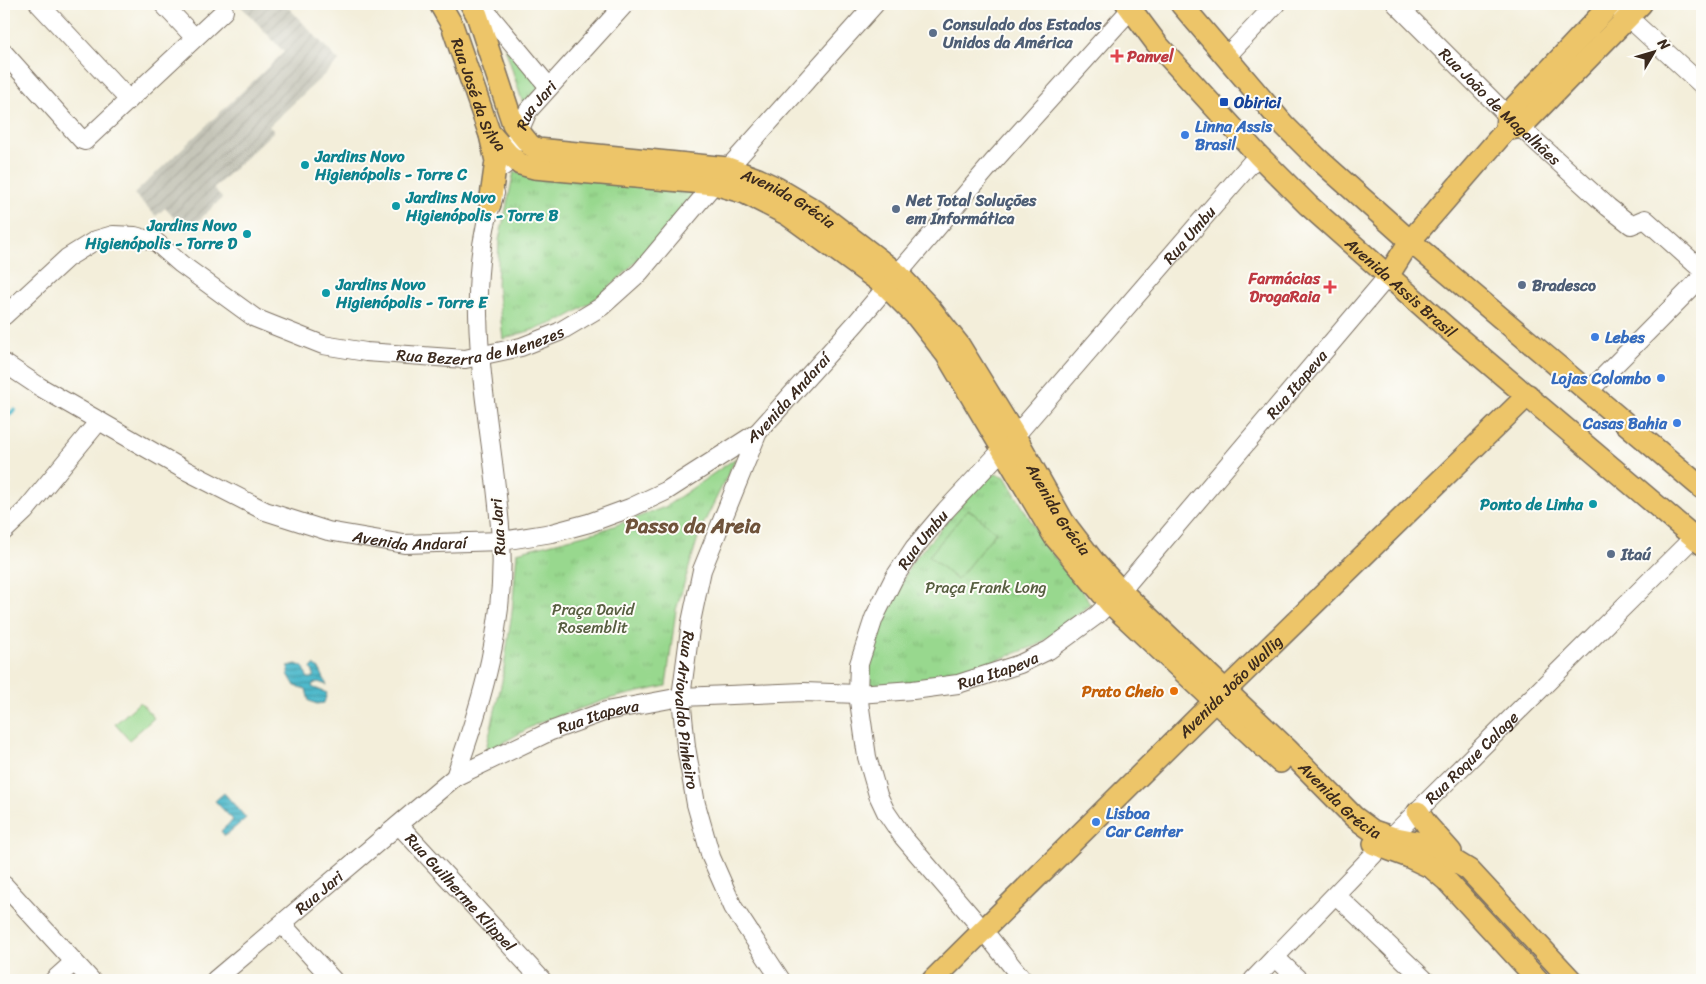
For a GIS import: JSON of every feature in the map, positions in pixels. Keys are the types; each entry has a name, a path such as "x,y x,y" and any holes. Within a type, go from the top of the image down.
{"main road":[{"name":"Rua José da Silva","path":"440,4 452,25 489,132 508,154"},
{"name":"Rua José da Silva","path":"471,4 477,16 513,124 518,132"},
{"path":"1180,4 1284,125 1310,151 1410,241 1702,488"},
{"name":"Avenida Assis Brasil","path":"1129,6 1157,44 1258,155 1308,205 1388,276 1698,540"},
{"path":"1388,276 1410,241 1511,124 1624,7"},
{"path":"489,132 496,161 490,204"},
{"name":"Avenida Grécia","path":"518,132 537,150 721,176 892,280 1009,442 1067,527 1095,563 1115,597 1220,695 1287,748 1354,817 1386,842 1409,857 1432,868 1446,880 1538,980"},
{"name":"Avenida Grécia","path":"508,154 520,164 534,168 721,176"},
{"name":"Avenida João Wallig","path":"933,980 1220,695 1528,395"},
{"path":"1418,812 1427,825 1469,870"},
{"name":"Avenida Grécia","path":"1386,842 1422,843 1469,870 1571,980"}],"street":[{"path":"39,4 129,100"},
{"path":"163,4 195,38"},
{"path":"480,4 549,87"},
{"name":"Rua Jari","path":"215,980 455,777 479,704 491,658 500,602 502,542 481,356 477,296 480,247 490,204 508,154 528,111 625,4"},
{"name":"Rua Bezerra de Menezes","path":"4,316 67,258 96,240 113,235 135,236 156,242 181,264 255,318 323,345 366,352 465,359 521,347 559,332 601,306 640,272 721,176 875,4"},
{"path":"1226,57 1276,4"},
{"name":"Rua João de Magalhães","path":"1396,4 1511,124 1631,225 1644,218 1702,270"},
{"name":"Avenida Andaraí","path":"4,363 99,421 184,469 265,511 328,531 404,544 502,542 552,533 589,523 630,508 666,491 758,432 1129,6"},
{"path":"1624,7 1702,85"},
{"path":"4,53 84,141 224,11"},
{"name":"Rua Umbu","path":"1023,980 904,838 886,812 878,795 867,757 858,694 858,676 863,652 874,618 894,578 914,548 946,510 1009,442 1258,155"},
{"name":"Rua Itapeva","path":"455,777 551,731 606,711 681,697 804,692 858,694 958,684 1020,664 1049,650 1097,616 1115,597 1388,276"},
{"path":"1589,391 1702,277"},
{"path":"4,531 25,511 99,421"},
{"name":"Rua Ariovaldo Pinheiro","path":"758,432 702,570 691,622 681,697 686,747 696,804 711,857 734,907 781,980"},
{"name":"Rua Roque Calage","path":"1253,980 1287,969 1336,895 1386,842 1698,540"},
{"name":"Rua Guilherme Klippel","path":"399,825 542,980"},
{"path":"4,885 91,980"},
{"path":"1336,895 1425,980"},
{"path":"282,924 333,980"},
{"path":"54,980 74,962"}],"shaded area":[{"path":"239,4 285,4 339,61 269,126 274,131 214,188 222,198 187,232 165,208 156,216 134,194 284,52"}],"green space":[{"path":"505,47 542,85 523,104"},
{"path":"514,172 689,188 692,196 649,247 602,294 565,318 503,339 497,285 499,240"},
{"name":"Praça David Rosemblit","path":"736,458 700,531 676,610 666,686 608,699 538,723 485,753 502,681 512,612 517,552 600,531 665,507"},
{"name":"Praça Frank Long","path":"996,474 1005,477 1045,545 1086,596 1090,605 1038,645 950,677 866,688 870,649 912,562 985,478"},
{"path":"968,509 996,532 957,580 929,556"},
{"path":"140,702 154,718 129,740 115,724"}],"water":[{"path":"296,664 304,668 308,678 312,678 314,675 311,668 314,665 320,670 327,685 318,682 313,684 312,687 327,693 324,703 317,704 309,701 306,689 295,686 288,674 289,666"},
{"path":"224,793 246,818 225,836 221,831 233,820 215,801"}],"waterway":[{"path":"4,420 14,410"}],"place":[{"name":"Consulado dos Estados Unidos da América","path":"933,33"},
{"name":"Panvel","path":"1117,56"},
{"name":"Obirici","path":"1224,102"},
{"name":"Linna Assis Brasil","path":"1185,135"},
{"name":"Jardins Novo Higienópolis - Torre C","path":"305,165"},
{"name":"Jardins Novo Higienópolis - Torre B","path":"396,206"},
{"name":"Net Total Soluções em Informática","path":"896,209"},
{"name":"Jardins Novo Higienópolis - Torre D","path":"247,234"},
{"name":"Bradesco","path":"1522,285"},
{"name":"Farmácias DrogaRaia","path":"1330,287"},
{"name":"Jardins Novo Higienópolis - Torre E","path":"326,293"},
{"name":"Lebes","path":"1595,337"},
{"name":"Lojas Colombo","path":"1661,378"},
{"name":"Casas Bahia","path":"1677,423"},
{"name":"Ponto de Linha","path":"1593,504"},
{"name":"Itaú","path":"1611,554"},
{"name":"Prato Cheio","path":"1174,691"},
{"name":"Lisboa Car Center","path":"1096,822"}],"district":[{"name":"Passo da Areia","path":"693,526"}]}
